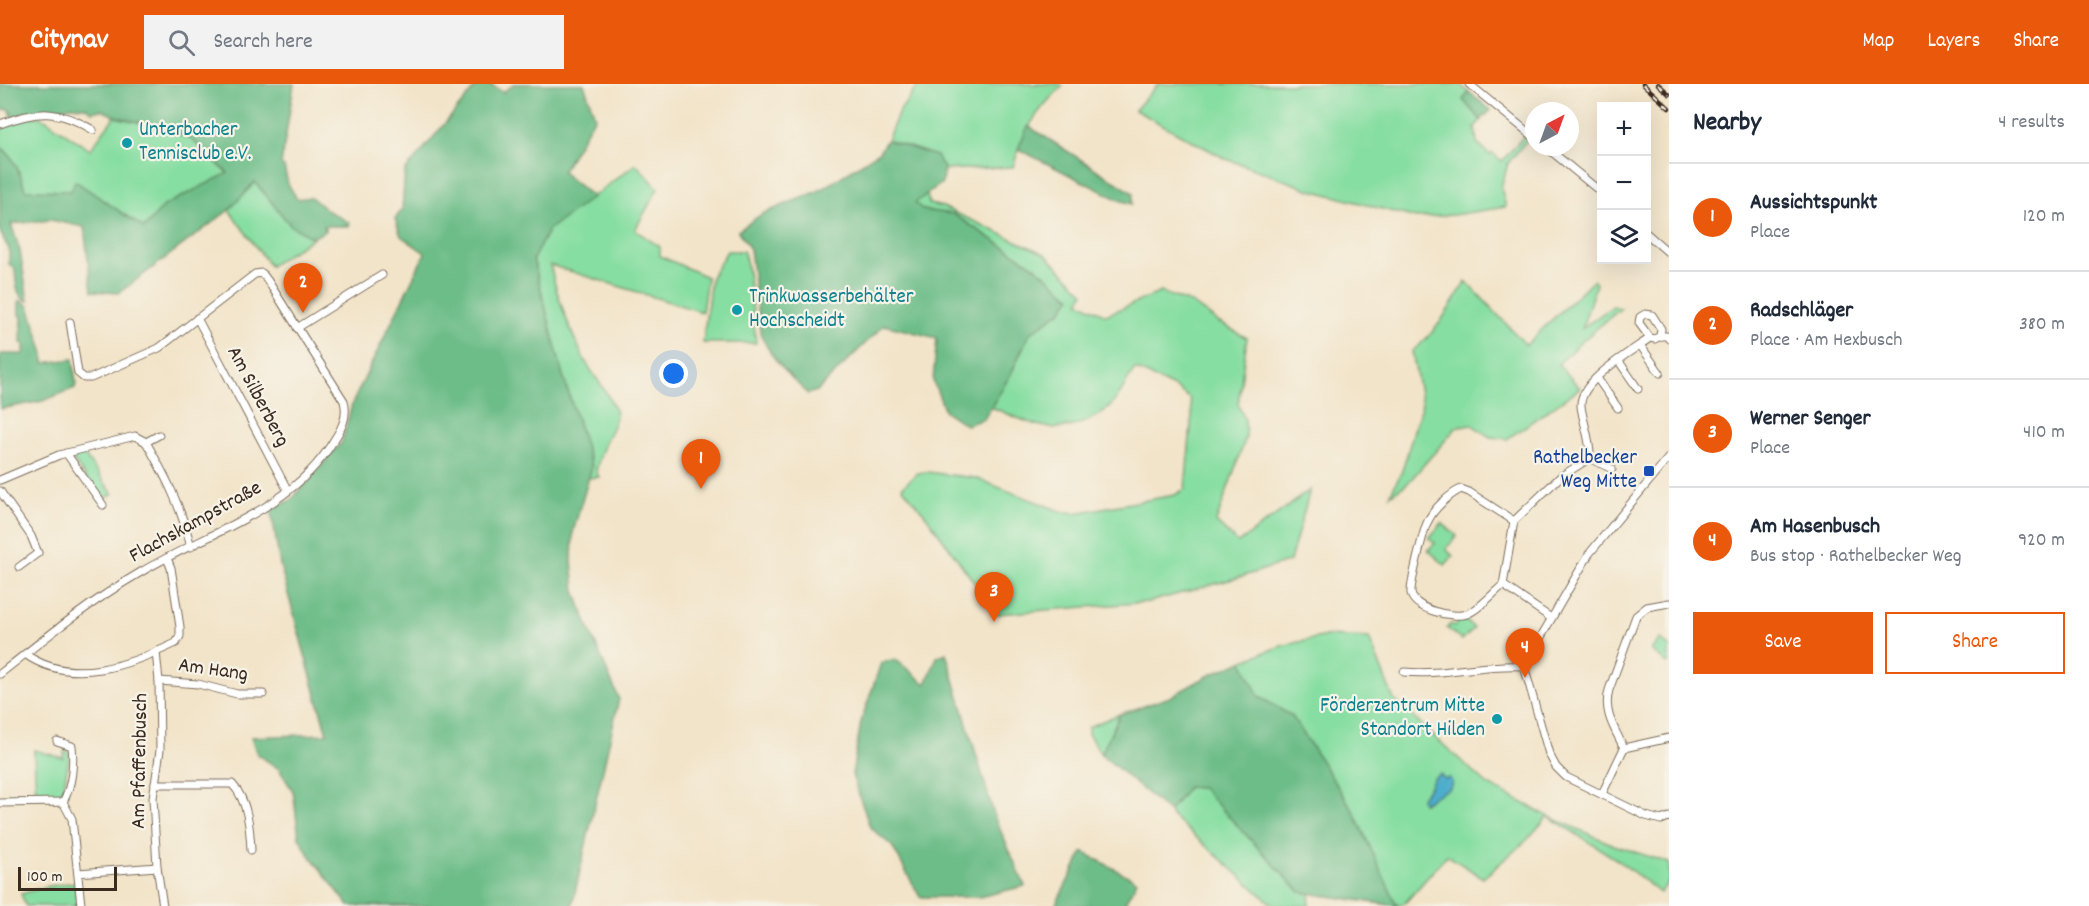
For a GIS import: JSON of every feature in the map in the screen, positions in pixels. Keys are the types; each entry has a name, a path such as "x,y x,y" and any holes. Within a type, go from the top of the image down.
{"street":[{"path":"1469,84 1525,130"},
{"path":"0,124 26,115 64,116 73,118 93,130"},
{"path":"1557,156 1597,189"},
{"path":"1651,237 1669,253"},
{"name":"Flachskampstraße","path":"0,674 98,600 141,572 243,521 288,490 308,475 321,461 338,435 345,416 344,401 268,281 264,275 259,273 159,348 92,378 80,376 76,367 70,322"},
{"path":"297,328 382,275"},
{"path":"1650,338 1639,323 1640,317 1645,314 1652,315 1659,325 1660,336"},
{"name":"Am Silberberg","path":"197,318 288,490"},
{"path":"1590,458 1581,400 1587,389 1618,360 1650,338 1667,336 1669,339"},
{"path":"1640,345 1660,373"},
{"path":"1618,360 1638,389"},
{"path":"1597,378 1618,408"},
{"path":"146,442 159,435"},
{"path":"1,476 66,453 135,436 146,442 166,475 177,500 191,547"},
{"path":"66,453 103,505"},
{"path":"1669,457 1588,554 1524,666 1549,754 1556,767 1566,777 1646,816 1661,820 1669,817"},
{"path":"1590,458 1612,469"},
{"path":"1514,520 1461,489 1446,499 1428,521 1410,589 1415,602 1425,608 1464,615 1471,612 1503,585 1514,520 1560,477 1590,458"},
{"path":"0,491 31,536 38,553 19,567"},
{"path":"25,654 52,669 83,670 118,666 176,643 180,636 171,568 167,558"},
{"path":"1503,585 1551,618"},
{"path":"1624,748 1607,713 1605,702 1636,616 1647,607 1669,603"},
{"name":"Am Pfaffenbusch","path":"156,652 159,681 160,750 153,798 157,867 163,906"},
{"path":"1404,672 1422,674 1495,666 1524,666"},
{"name":"Am Hang","path":"159,681 198,684 237,694 263,694"},
{"path":"1624,748 1669,738"},
{"path":"57,741 72,746 73,760 67,795 63,802"},
{"path":"1602,794 1624,748"},
{"path":"155,784 232,784 237,789 244,807 250,828 251,850"},
{"path":"0,803 63,802"},
{"path":"63,802 72,819 81,905"},
{"path":"78,873 157,867"}],"green space":[{"path":"0,84 294,84 281,165 284,167 288,184 297,199 311,197 325,209 350,223 349,226 324,226 326,230 313,238 291,226 255,182 229,210 119,293 92,291 84,227 51,220 11,224 20,251 28,301 18,292 15,269 9,264 9,249 0,232 0,147 13,160 25,190 71,191 75,181 144,228 165,205 228,173 191,139 101,110 92,112 85,107 71,106 43,112 26,112 12,118 10,110 0,109"},
{"path":"478,84 489,84 503,92 514,84 584,84 595,117 562,172 593,197 549,229 533,259 563,376 592,467 573,532 572,561 575,591 619,699 572,906 349,906 308,853 299,837 293,791 279,769 257,754 251,737 327,734 280,565 271,509 291,500 342,442 352,404 425,253 401,236 395,219 402,210 405,171"},
{"path":"919,84 1059,84 1063,86 1045,104 1032,122 1021,143 1013,167 944,170 936,156 887,140 899,112"},
{"path":"1158,84 1459,84 1469,92 1463,100 1481,120 1475,127 1477,143 1490,155 1492,153 1502,161 1524,136 1525,143 1508,163 1501,188 1506,207 1416,218 1311,190 1224,158 1135,110"},
{"path":"1469,92 1491,110 1481,120 1463,100"},
{"path":"30,117 46,120 90,150 114,117 156,126 192,139 228,174 165,205 144,228 75,181 72,191 25,190 13,160 0,147 0,128"},
{"path":"1028,126 1133,193 1132,204 1119,200 1018,149"},
{"path":"887,140 936,156 944,168 942,183 915,203 923,210 953,214 1037,268 1071,297 1062,310 1029,334 1011,374 984,419 966,425 945,411 933,381 937,338 884,325 817,391 808,394 774,358 760,331 750,249 738,231 762,214 830,184 879,152"},
{"path":"636,164 658,188 635,230 660,247 660,256 707,277 702,312 550,265 573,336 584,359 615,409 615,421 604,444 596,471 599,477 588,478 592,467 563,376 533,259 549,229"},
{"path":"255,182 291,226 313,238 270,266 229,210"},
{"path":"927,194 929,204 943,207 1045,254 1084,293 1079,302 1106,315 1161,292 1193,304 1218,322 1247,338 1238,405 1245,420 1246,437 1216,522 1238,543 1310,490 1290,561 1149,602 997,614 927,517 902,487 918,473 975,478 1060,511 1075,513 1175,495 1185,489 1192,416 1190,399 1176,388 1135,369 1110,407 1076,425 1063,428 1039,426 991,407 1011,374 1029,334 1062,310 1037,268 953,214 923,210 915,203"},
{"path":"727,251 743,251 745,257 756,343 703,343 711,277"},
{"path":"1593,280 1596,284 1582,328 1613,306 1621,308 1558,364 1580,388 1507,439 1490,437 1472,425 1457,427 1407,484 1390,495 1402,471 1422,404 1412,351 1436,328 1466,281 1526,345"},
{"path":"19,300 29,306 44,354 44,363 73,359 76,383 75,388 43,401 0,409 0,354 24,354 24,344 21,343 22,316 19,315"},
{"path":"85,452 87,459 113,494 105,498 97,493 73,460 75,454"},
{"path":"1442,523 1457,536 1446,549 1453,556 1445,565 1428,550 1435,543 1429,538"},
{"path":"1462,617 1474,628 1462,640 1447,628 1451,624 1454,626"},
{"path":"1326,636 1369,638 1394,700 1488,785 1548,816 1527,840 1483,878 1447,855 1405,903 1397,906 1354,812 1292,716 1259,697 1242,661 1281,646","holes":["1440,774 1445,779 1449,778 1450,788 1424,803 1421,798 1433,779"]},
{"path":"1660,639 1669,647 1667,664 1651,650"},
{"path":"946,653 995,818 1025,886 979,897 920,897 892,846 870,827 852,775 861,722 881,663 895,659 926,684 937,657"},
{"path":"1242,661 1259,697 1292,716 1354,812 1397,906 1300,892 1202,788 1188,787 1169,812 1101,754 1120,714 1170,697"},
{"path":"1120,714 1101,754 1088,734 1088,727"},
{"path":"65,749 69,753 69,758 63,792 57,796 36,797 34,750 63,758"},
{"path":"1188,787 1202,788 1300,892 1310,893 1309,906 1274,906 1172,816 1169,812"},
{"path":"1548,816 1614,845 1669,863 1669,881 1660,893 1619,861"},
{"path":"1083,852 1137,881 1123,906 1055,906"},
{"path":"75,882 77,906 26,906 21,894 45,887"}],"water":[{"path":"1440,774 1445,779 1450,778 1452,782 1450,788 1422,803 1421,798 1433,779"}],"railway":[{"path":"1643,84 1669,108"},
{"path":"1658,84 1669,94"}],"place":[{"name":"Unterbacher Tennisclub e.V.","path":"127,143"},
{"name":"Trinkwasserbehälter Hochscheidt","path":"737,310"},
{"name":"Radschläger","path":"303,313"},
{"name":"Rathelbecker Weg Mitte","path":"1649,471"},
{"name":"Aussichtspunkt","path":"701,489"},
{"name":"Werner Senger","path":"994,622"},
{"name":"Am Hasenbusch","path":"1525,678"},
{"name":"Förderzentrum Mitte Standort Hilden","path":"1497,719"}]}
